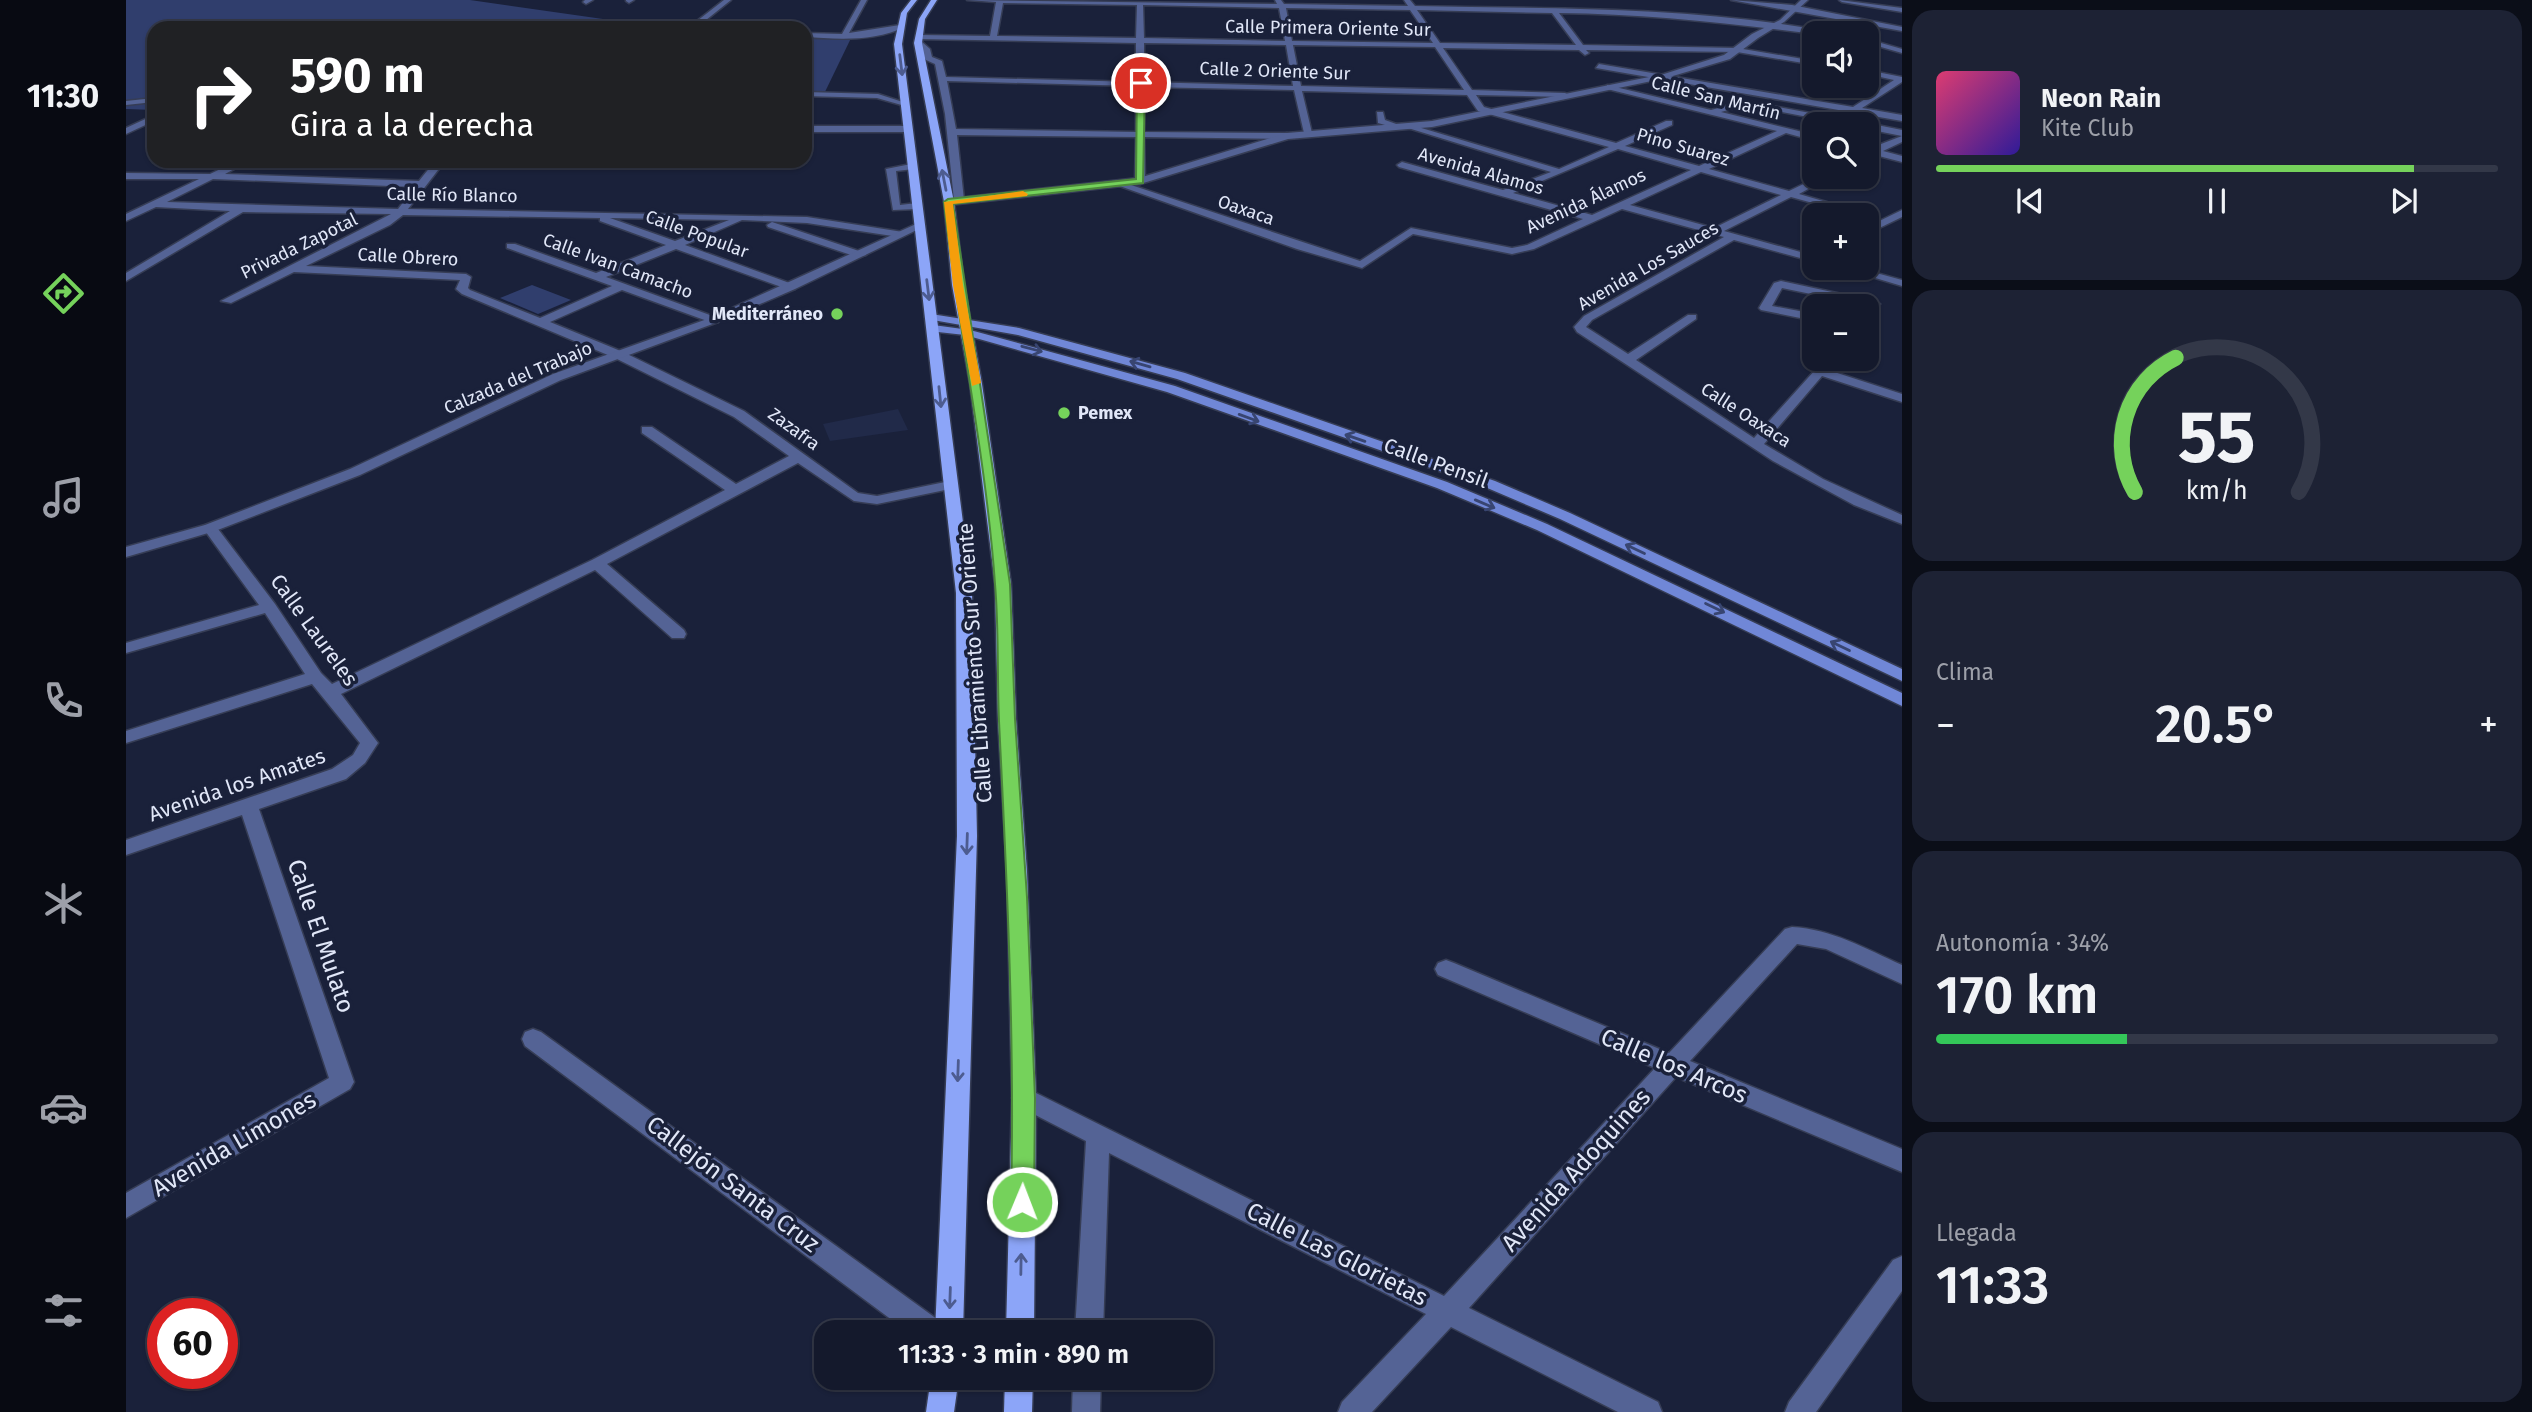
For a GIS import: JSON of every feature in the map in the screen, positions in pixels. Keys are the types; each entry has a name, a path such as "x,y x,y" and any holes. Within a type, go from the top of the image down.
{"main road":[{"name":"Calle Libramiento Sur Oriente","path":"914,0 905,13 898,44 964,593 967,836 949,1320"},
{"path":"919,40 922,19 934,0"},
{"name":"Calle Libramiento Sur Oriente","path":"919,40 954,201 965,326 976,384 1003,584 1007,719 1017,872 1024,1098 1020,1320"},
{"name":"Calle Pensil","path":"932,323 1019,332 1181,376 1490,484 1577,521 1902,676"},
{"name":"Calle Pensil","path":"965,326 1171,390 1442,485 1542,527 1902,700"},
{"path":"940,1412 943,1390"},
{"path":"1018,1412 1019,1390"}],"street":[{"path":"701,21 728,0"},
{"path":"844,37 864,0"},
{"path":"970,0 1409,4 1664,14 1802,30"},
{"path":"993,38 1000,0"},
{"path":"1485,9 1496,0"},
{"path":"1577,11 1590,0"},
{"path":"1734,0 1902,29"},
{"path":"953,132 1286,136 1411,126 1490,113 1665,76 1715,61 1776,26 1805,0"},
{"path":"1842,0 1902,10"},
{"path":"1139,2 1140,181"},
{"path":"1280,2 1308,133"},
{"path":"1409,4 1469,93 1481,109 1490,113"},
{"path":"1554,10 1581,48 1620,85"},
{"path":"812,35 872,35 900,27"},
{"name":"Calle Primera Oriente Sur","path":"919,40 993,38 1737,50 1802,61"},
{"path":"919,40 929,58 939,63 943,79 953,132 954,201 1140,181 1286,136"},
{"path":"1879,45 1902,51"},
{"path":"1599,66 1902,118"},
{"path":"1879,74 1902,79"},
{"name":"Calle 2 Oriente Sur","path":"943,79 1565,95"},
{"path":"1854,110 1902,79"},
{"name":"Calle San Martín","path":"1610,87 1802,135"},
{"path":"812,94 878,96 905,104"},
{"path":"126,103 147,101"},
{"path":"1710,113 1745,103 1802,114"},
{"name":"Pino Suarez","path":"1490,113 1820,203"},
{"path":"1380,114 1381,121 1396,127"},
{"path":"126,131 147,120"},
{"path":"1504,193 1560,172 1669,123"},
{"path":"1411,126 1560,172"},
{"path":"1879,128 1902,133"},
{"path":"812,129 908,129"},
{"name":"Avenida Álamos","path":"1362,265 1411,231 1512,251 1530,247 1784,131"},
{"path":"1879,149 1902,139"},
{"path":"1879,155 1902,159"},
{"name":"Avenida Alamos","path":"1402,165 1591,218"},
{"path":"911,167 891,169 892,192 895,208 917,206"},
{"path":"126,218 230,168"},
{"name":"Privada Zapotal","path":"227,301 386,223 400,212 435,168"},
{"path":"126,176 422,184"},
{"name":"Oaxaca","path":"1119,184 1289,243 1362,265"},
{"path":"1715,231 1802,188"},
{"path":"892,192 914,191"},
{"name":"Calle Río Blanco","path":"154,204 241,209 746,217 807,220 899,234"},
{"path":"1620,205 1802,255"},
{"path":"126,278 241,209"},
{"path":"1879,225 1902,213"},
{"name":"Calle Popular","path":"591,215 791,287"},
{"path":"597,276 746,217"},
{"name":"Calle Río Blanco","path":"746,217 861,255"},
{"name":"Pino Suarez","path":"1879,218 1902,225"},
{"name":"Calzada del Trabajo","path":"126,552 210,528 355,472 556,377 713,320 791,287 920,226"},
{"name":"Avenida Los Sauces","path":"1580,327 1588,318 1733,236"},
{"name":"Calle Ivan Camacho","path":"511,246 713,320"},
{"name":"Calle Obrero","path":"290,269 466,277 462,289 466,292 543,321 619,355"},
{"path":"1861,280 1877,294"},
{"path":"1879,296 1902,284"},
{"path":"1802,316 1765,309 1778,285 1861,294"},
{"path":"543,321 622,286"},
{"path":"1629,359 1692,317"},
{"name":"Calle Oaxaca","path":"1580,327 1583,332 1629,359 1756,444 1867,506 1902,520"},
{"name":"Zazafra","path":"619,355 739,414 854,497 877,500 950,485"},
{"path":"1756,444 1818,371 1902,398"},
{"path":"647,430 734,489"},
{"path":"330,692 597,563 798,457"},
{"name":"Calle Laureles","path":"210,528 269,607 314,677 330,692 369,743 359,759"},
{"path":"597,563 678,634"},
{"path":"126,648 269,607"},
{"path":"126,737 314,677"},
{"name":"Avenida los Amates","path":"126,848 339,774 359,759"},
{"name":"Calle El Mulato","path":"249,807 342,1082"},
{"name":"Avenida Adoquines","path":"1352,1412 1450,1312 1670,1064 1792,935 1804,934 1902,975"},
{"name":"Calle los Arcos","path":"1446,970 1902,1160"},
{"name":"Callejón Santa Cruz","path":"533,1038 915,1320"},
{"name":"Avenida Limones","path":"127,1202 342,1082"},
{"name":"Calle Las Glorietas","path":"1024,1098 1648,1412"},
{"path":"1090,1320 1098,1134"},
{"path":"1799,1412 1902,1269"},
{"path":"1086,1412 1087,1390"}],"shaded area":[{"path":"126,0 470,0 610,20 147,21 147,110 126,109"},
{"path":"853,34 823,96 812,96 812,35"},
{"path":"532,285 571,300 538,314 500,298"},
{"path":"898,409 908,430 830,441 823,424"}],"slow traffic":[{"path":"976,383 958,285 948,202 1023,194"}],"place":[{"name":"Mediterráneo","path":"837,314"},
{"name":"Pemex","path":"1064,413"}],"route":[{"path":"1022,1202 1024,1098 1018,897 1007,719 1003,584 948,202 1140,181 1141,83"}]}
